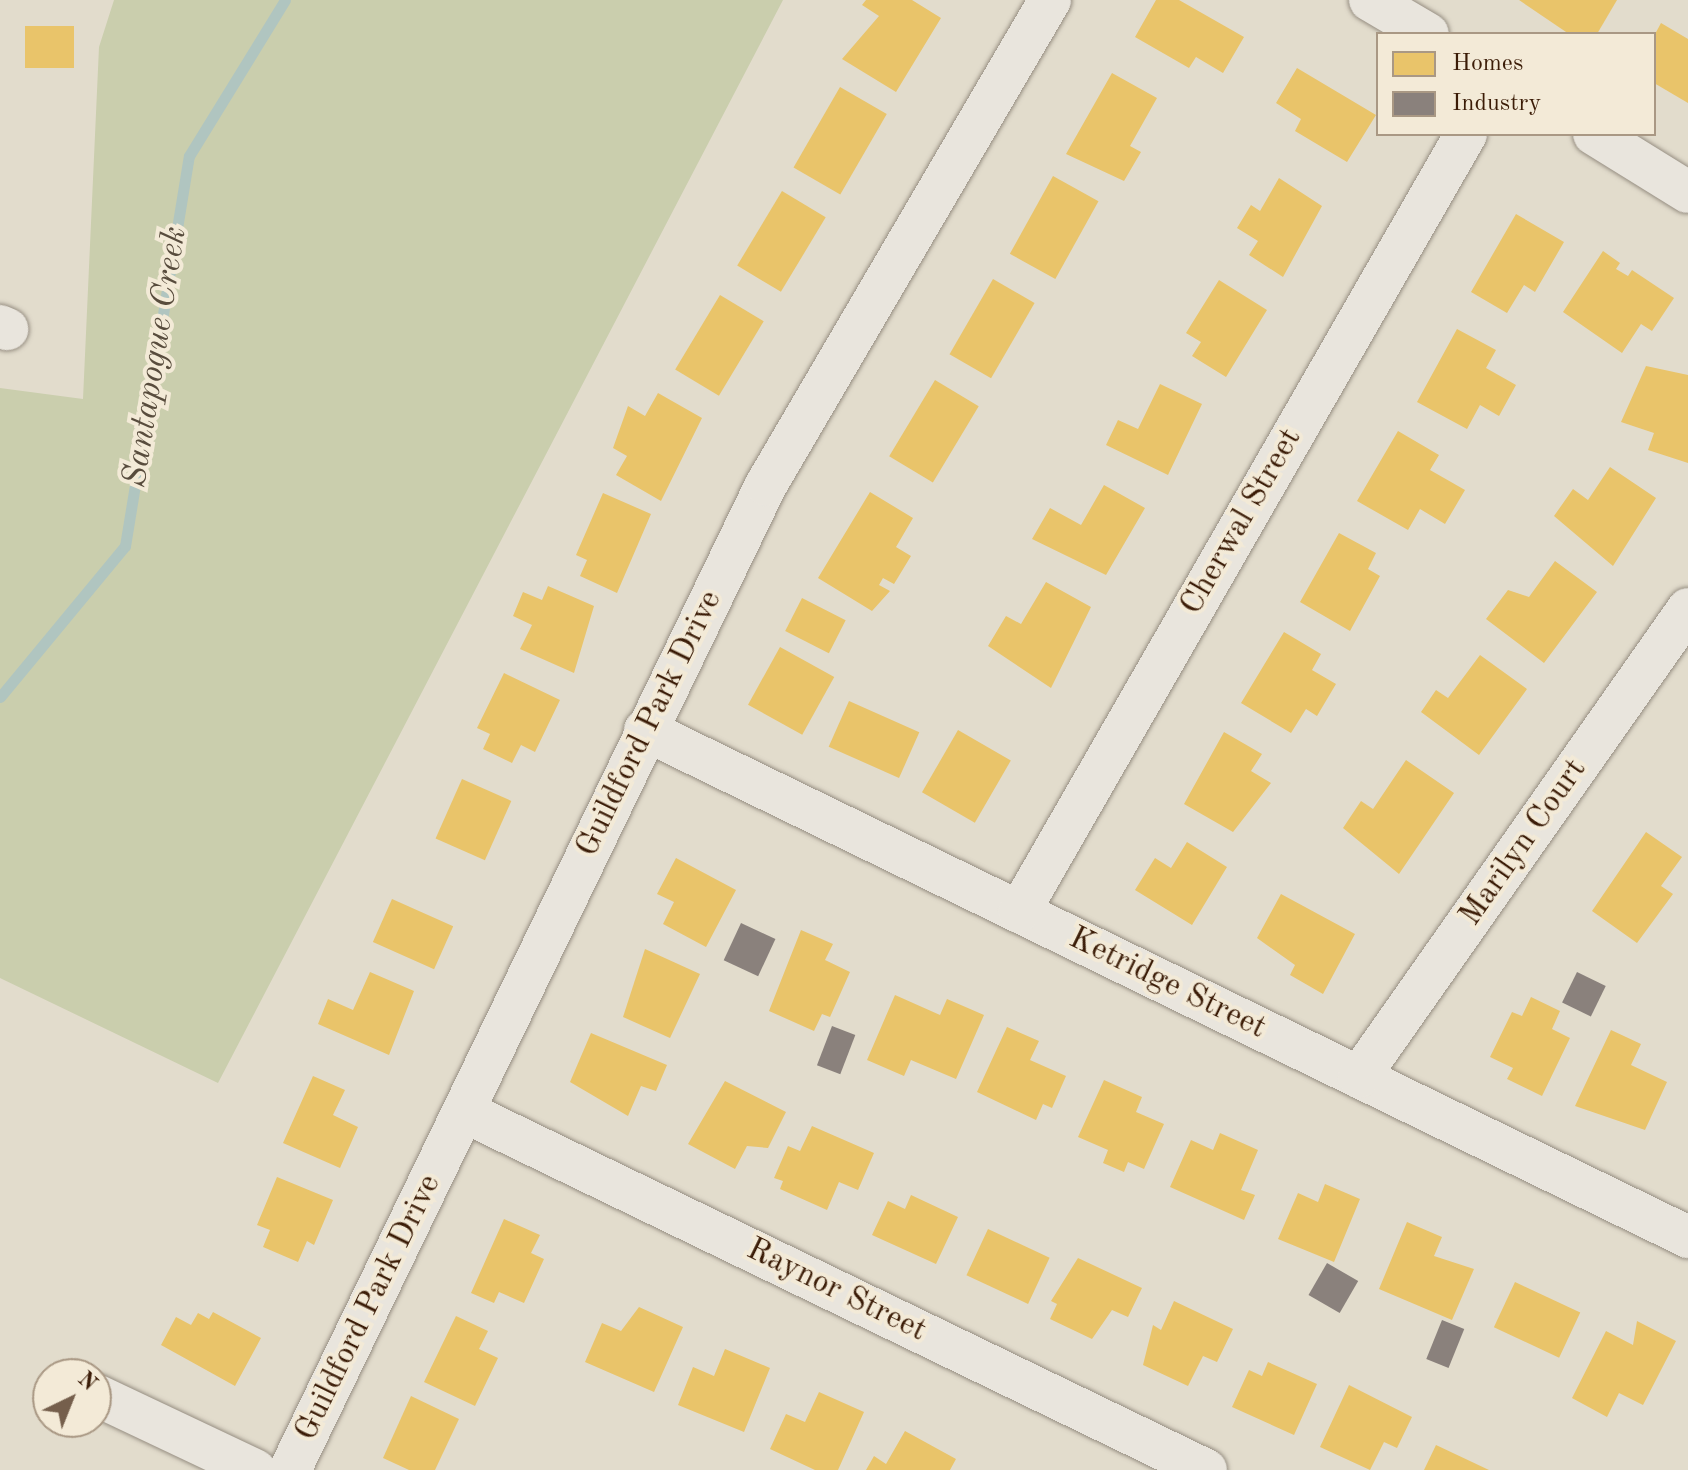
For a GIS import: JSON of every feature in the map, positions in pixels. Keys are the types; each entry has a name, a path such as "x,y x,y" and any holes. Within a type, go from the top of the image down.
{"street":[{"name":"Guildford Park Drive","path":"290,1470 766,485 1050,0"},
{"path":"1370,0 1425,32"},
{"name":"Cherwal Street","path":"1019,912 1465,136"},
{"path":"1597,136 1688,192"},
{"name":"Marilyn Court","path":"1359,1077 1688,609"},
{"name":"Ketridge Street","path":"645,730 1688,1237"},
{"name":"Raynor Street","path":"465,1112 1206,1470"},
{"path":"112,1403 255,1470"}],"green space":[{"path":"114,0 783,0 218,1083 0,978 0,388 83,399 99,47"}],"building: Homes":[{"path":"866,0 912,0 941,18 896,92 842,59 879,16 862,5"},
{"path":"1156,0 1179,0 1244,37 1223,73 1196,57 1189,68 1135,37"},
{"path":"1519,0 1617,0 1598,32 1566,32"},
{"path":"1661,23 1688,39 1688,103 1656,84 1656,32"},
{"path":"25,26 74,26 74,68 25,68"},
{"path":"1297,68 1376,115 1347,162 1295,131 1301,119 1276,103"},
{"path":"1112,73 1157,98 1130,146 1141,152 1124,181 1066,154"},
{"path":"840,87 887,114 840,195 794,168"},
{"path":"1053,176 1098,201 1055,279 1010,254"},
{"path":"1279,178 1322,206 1283,277 1249,255 1258,241 1237,228 1251,205 1260,211"},
{"path":"782,191 826,217 781,292 737,266"},
{"path":"1516,214 1564,242 1535,292 1524,285 1507,313 1471,292"},
{"path":"1603,251 1620,263 1616,269 1628,276 1632,270 1674,298 1652,331 1641,324 1622,353 1563,312"},
{"path":"993,279 1035,303 991,378 950,354"},
{"path":"1219,280 1267,310 1226,377 1192,356 1201,342 1186,333"},
{"path":"720,295 764,321 719,396 675,370"},
{"path":"1457,329 1496,350 1486,368 1516,385 1499,416 1480,405 1467,429 1417,402"},
{"path":"1646,366 1688,375 1688,463 1648,450 1654,433 1621,422"},
{"path":"935,380 979,406 933,483 889,456"},
{"path":"1160,384 1202,404 1168,475 1106,445 1118,420 1138,429"},
{"path":"658,393 702,418 661,501 616,475 627,456 613,448 628,406 645,416"},
{"path":"1398,431 1439,455 1430,470 1465,490 1445,524 1420,509 1408,530 1357,501"},
{"path":"1610,467 1656,498 1613,566 1554,516 1573,489 1588,500"},
{"path":"1104,485 1145,508 1106,575 1032,539 1050,508 1081,525"},
{"path":"870,492 913,518 896,547 911,556 894,584 883,578 879,585 890,591 872,611 818,578"},
{"path":"603,493 651,514 617,593 580,576 587,560 576,555"},
{"path":"1339,533 1376,553 1368,569 1380,576 1350,631 1300,602"},
{"path":"1555,561 1597,592 1544,663 1486,619 1508,590 1529,597"},
{"path":"1046,582 1091,607 1051,688 988,646 1006,616 1021,624"},
{"path":"548,586 594,606 574,673 520,649 532,625 513,616 523,592 542,600"},
{"path":"802,598 846,620 829,653 785,631"},
{"path":"1284,632 1321,654 1312,670 1336,684 1317,716 1306,709 1291,733 1241,703"},
{"path":"780,647 834,677 802,735 748,705"},
{"path":"1480,655 1527,689 1479,755 1421,712 1436,690 1448,698"},
{"path":"504,673 560,700 535,752 521,745 512,763 483,749 490,734 477,728"},
{"path":"849,701 919,732 899,778 829,747"},
{"path":"958,730 1011,760 975,823 922,792"},
{"path":"1224,732 1262,754 1251,771 1271,783 1233,832 1184,804"},
{"path":"1406,760 1454,793 1399,874 1343,828 1361,801 1373,809"},
{"path":"462,779 511,801 485,860 436,838"},
{"path":"1646,832 1682,857 1661,886 1673,894 1637,943 1592,911"},
{"path":"1187,842 1227,867 1192,925 1135,890 1155,858 1171,868"},
{"path":"676,858 736,890 706,947 663,924 674,902 657,894"},
{"path":"1281,894 1355,934 1323,994 1290,975 1295,965 1257,938"},
{"path":"392,899 453,926 434,969 373,942"},
{"path":"801,930 833,944 825,960 850,972 830,1017 822,1014 814,1031 769,1011"},
{"path":"645,949 700,974 670,1038 623,1017"},
{"path":"370,972 414,991 389,1055 318,1024 328,999 353,1010"},
{"path":"895,995 940,1015 947,999 984,1015 956,1079 911,1060 904,1076 867,1060"},
{"path":"1531,997 1560,1011 1552,1029 1570,1038 1542,1096 1507,1079 1513,1068 1490,1057 1512,1012 1522,1016"},
{"path":"1007,1027 1039,1041 1030,1060 1066,1076 1052,1108 1043,1104 1036,1120 977,1092"},
{"path":"1611,1030 1641,1044 1631,1065 1667,1082 1645,1130 1575,1106"},
{"path":"591,1033 667,1065 656,1091 641,1086 628,1116 570,1082"},
{"path":"313,1076 345,1090 333,1115 358,1127 340,1168 283,1143"},
{"path":"1104,1080 1142,1097 1136,1112 1164,1124 1144,1169 1128,1162 1124,1172 1103,1163 1108,1150 1078,1137"},
{"path":"725,1081 786,1112 768,1148 747,1146 735,1169 688,1144"},
{"path":"812,1126 874,1153 858,1190 839,1182 827,1210 780,1189 783,1181 774,1178 788,1146 800,1151"},
{"path":"1220,1133 1258,1150 1241,1190 1255,1195 1244,1220 1170,1187 1191,1140 1213,1150"},
{"path":"277,1177 333,1200 314,1245 307,1241 298,1262 263,1247 270,1230 257,1225"},
{"path":"1325,1184 1360,1199 1334,1262 1278,1239 1298,1193 1318,1202"},
{"path":"911,1195 958,1217 936,1264 872,1235 888,1201 905,1209"},
{"path":"504,1219 540,1235 531,1253 544,1259 524,1303 499,1292 494,1303 471,1293"},
{"path":"1407,1222 1442,1237 1434,1256 1474,1269 1452,1320 1379,1289"},
{"path":"988,1229 1050,1258 1028,1304 966,1275"},
{"path":"1078,1258 1142,1288 1128,1317 1112,1310 1092,1339 1050,1319 1057,1304 1051,1301"},
{"path":"1515,1282 1580,1312 1559,1358 1494,1327"},
{"path":"1174,1301 1233,1329 1217,1362 1203,1356 1188,1386 1143,1365 1153,1325 1161,1330"},
{"path":"639,1307 683,1327 654,1392 585,1362 602,1323 621,1331"},
{"path":"213,1312 261,1338 235,1386 161,1345 176,1317 191,1325 198,1313 209,1319"},
{"path":"456,1316 488,1331 479,1349 498,1358 475,1406 424,1382"},
{"path":"1637,1321 1676,1341 1643,1405 1619,1393 1607,1417 1572,1398 1606,1331 1633,1345"},
{"path":"725,1349 770,1368 744,1432 678,1405 693,1367 714,1376"},
{"path":"1268,1362 1317,1384 1294,1435 1232,1407 1249,1370 1262,1376"},
{"path":"1349,1385 1412,1417 1397,1448 1384,1442 1370,1470 1320,1447"},
{"path":"819,1392 864,1412 838,1470 815,1470 770,1449 786,1414 805,1422"},
{"path":"411,1396 459,1419 435,1470 409,1470 383,1458"},
{"path":"905,1431 956,1459 950,1470 866,1470 874,1456 886,1464"},
{"path":"1436,1445 1489,1470 1424,1470"}],"building: Industry":[{"path":"741,923 775,939 758,976 724,960"},
{"path":"1577,972 1606,986 1591,1017 1562,1003"},
{"path":"832,1026 855,1035 840,1074 817,1065"},
{"path":"1327,1263 1358,1281 1340,1313 1308,1295"},
{"path":"1442,1320 1464,1329 1449,1368 1426,1359"}],"waterway":[{"name":"Santapogue Creek","path":"0,697 125,546 189,156 285,0"}]}
